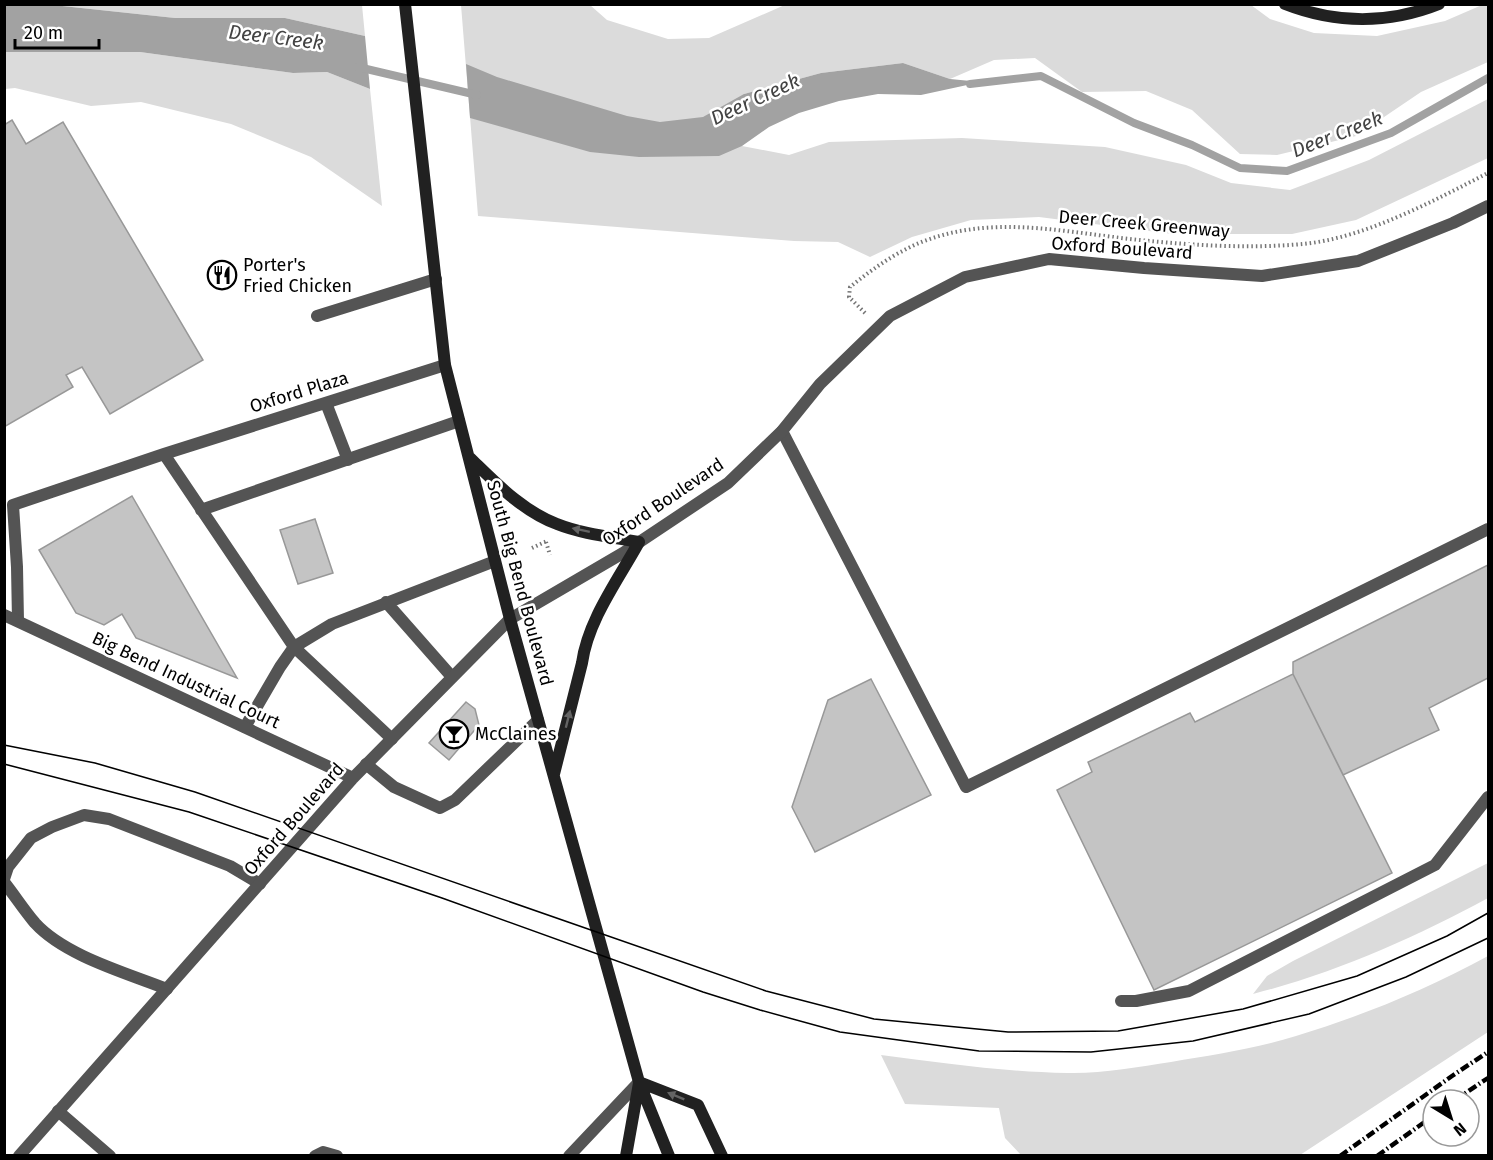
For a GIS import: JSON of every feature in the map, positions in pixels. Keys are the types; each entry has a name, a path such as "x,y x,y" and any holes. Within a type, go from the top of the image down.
{"main road":[{"name":"South Big Bend Boulevard","path":"405,4 445,365 510,619 639,1082 669,1155"},
{"path":"1285,4 1320,15 1362,20 1392,18 1423,11 1439,4"},
{"path":"468,456 502,490 534,513 556,524 639,542 598,616 584,647 554,776"},
{"path":"626,1155 639,1082 698,1105 722,1155"}],"street":[{"name":"Oxford Boulevard","path":"19,1155 353,778 510,619 639,542 728,483 782,432 820,384 890,316 966,277 1049,259 1262,276 1358,261 1453,223 1488,206"},
{"path":"317,316 435,279"},
{"name":"Oxford Plaza","path":"9,501 445,365"},
{"path":"326,403 348,460"},
{"path":"201,510 459,421"},
{"path":"782,432 966,787 1488,529"},
{"path":"164,454 294,647 392,739"},
{"path":"9,501 17,567 18,621"},
{"path":"245,727 294,647 332,624 495,561"},
{"path":"386,602 452,677"},
{"name":"Big Bend Industrial Court","path":"4,615 353,778"},
{"path":"366,764 394,787 440,808 455,800 538,720"},
{"path":"1121,1001 1136,1001 1189,991 1435,865 1488,797"},
{"path":"167,989 66,947 37,925 4,880 8,867 31,838 84,815 110,819 230,866 260,884"},
{"path":"569,1155 639,1082"},
{"path":"58,1111 110,1155"},
{"path":"315,1155 323,1152 337,1155"}],"path":[{"name":"Deer Creek Greenway","path":"879,328 849,297 850,286 891,257 936,237 983,227 1036,227 1131,239 1230,246 1303,244 1336,239 1368,229 1488,173"},
{"path":"532,548 546,543 551,538"},
{"path":"546,543 550,555"}],"shaded area":[{"path":"787,4 1251,5 1270,19 1314,33 1377,36 1445,21 1482,5 1488,5 1488,62 1421,92 1356,136 1277,155 1240,154 1192,110 1146,91 1082,92 1035,58 994,60 950,79 903,63 821,73 744,94 742,146 789,155 829,142 962,138 1105,147 1186,165 1231,183 1290,190 1369,160 1488,99 1488,158 1356,220 1292,234 1173,234 1039,217 971,220 912,237 870,257 838,242 794,241 478,216 461,5 590,5 607,20 668,39 709,38"},
{"path":"53,5 362,5 365,36 285,18 175,18"},
{"path":"4,52 140,52 293,73 327,72 370,89 382,206 311,157 231,124 141,102 91,106 15,88 5,89"},
{"path":"1488,863 1488,898 1374,953 1314,976 1253,994 1267,976 1293,961"},
{"path":"1488,956 1488,1032 1300,1155 1021,1155 1005,1138 999,1108 905,1104 881,1055 997,1069 1067,1073 1106,1071 1171,1062 1265,1045 1321,1028 1418,991"}],"water":[{"path":"5,4 53,5 175,18 285,18 365,36 370,89 327,72 293,73 140,52 5,52"},
{"path":"903,63 950,79 981,82 921,95 878,94 839,101 799,113 769,127 742,146 719,156 639,157 590,152 470,118 466,64 497,77 627,116 660,122 703,117 744,94 821,73"}],"building":[{"path":"12,120 26,144 63,122 203,360 110,414 82,367 66,375 73,387 4,427 4,125"},
{"path":"132,496 237,678 136,638 122,614 104,625 76,613 39,550"},
{"path":"315,519 333,573 298,584 280,530"},
{"path":"1488,565 1488,678 1429,708 1439,730 1343,775 1293,674 1293,662"},
{"path":"1293,674 1392,873 1154,990 1057,790 1092,772 1088,762 1190,713 1195,722"},
{"path":"871,679 931,795 815,852 792,807 828,700"},
{"name":"McClaines","path":"466,702 475,709 479,725 449,760 429,743"}],"waterway":[{"name":"Deer Creek","path":"358,67 477,95"},
{"name":"Deer Creek","path":"970,84 1041,76 1134,123 1192,145 1240,168 1287,171 1391,133 1488,78"}],"tram line":[{"path":"4,745 95,763 195,792 766,991 874,1019 1008,1032 1118,1031 1243,1009 1357,976 1447,936 1488,913"},
{"path":"4,764 189,812 760,1010 840,1032 979,1051 1091,1052 1193,1041 1309,1014 1406,977 1488,938"}],"railway":[{"path":"1340,1156 1488,1052"},
{"path":"1473,1088 1488,1078"},
{"path":"1377,1156 1421,1125"}],"place":[{"name":"Porter's Fried Chicken","path":"222,275"},
{"name":"McClaines","path":"454,734"}]}
